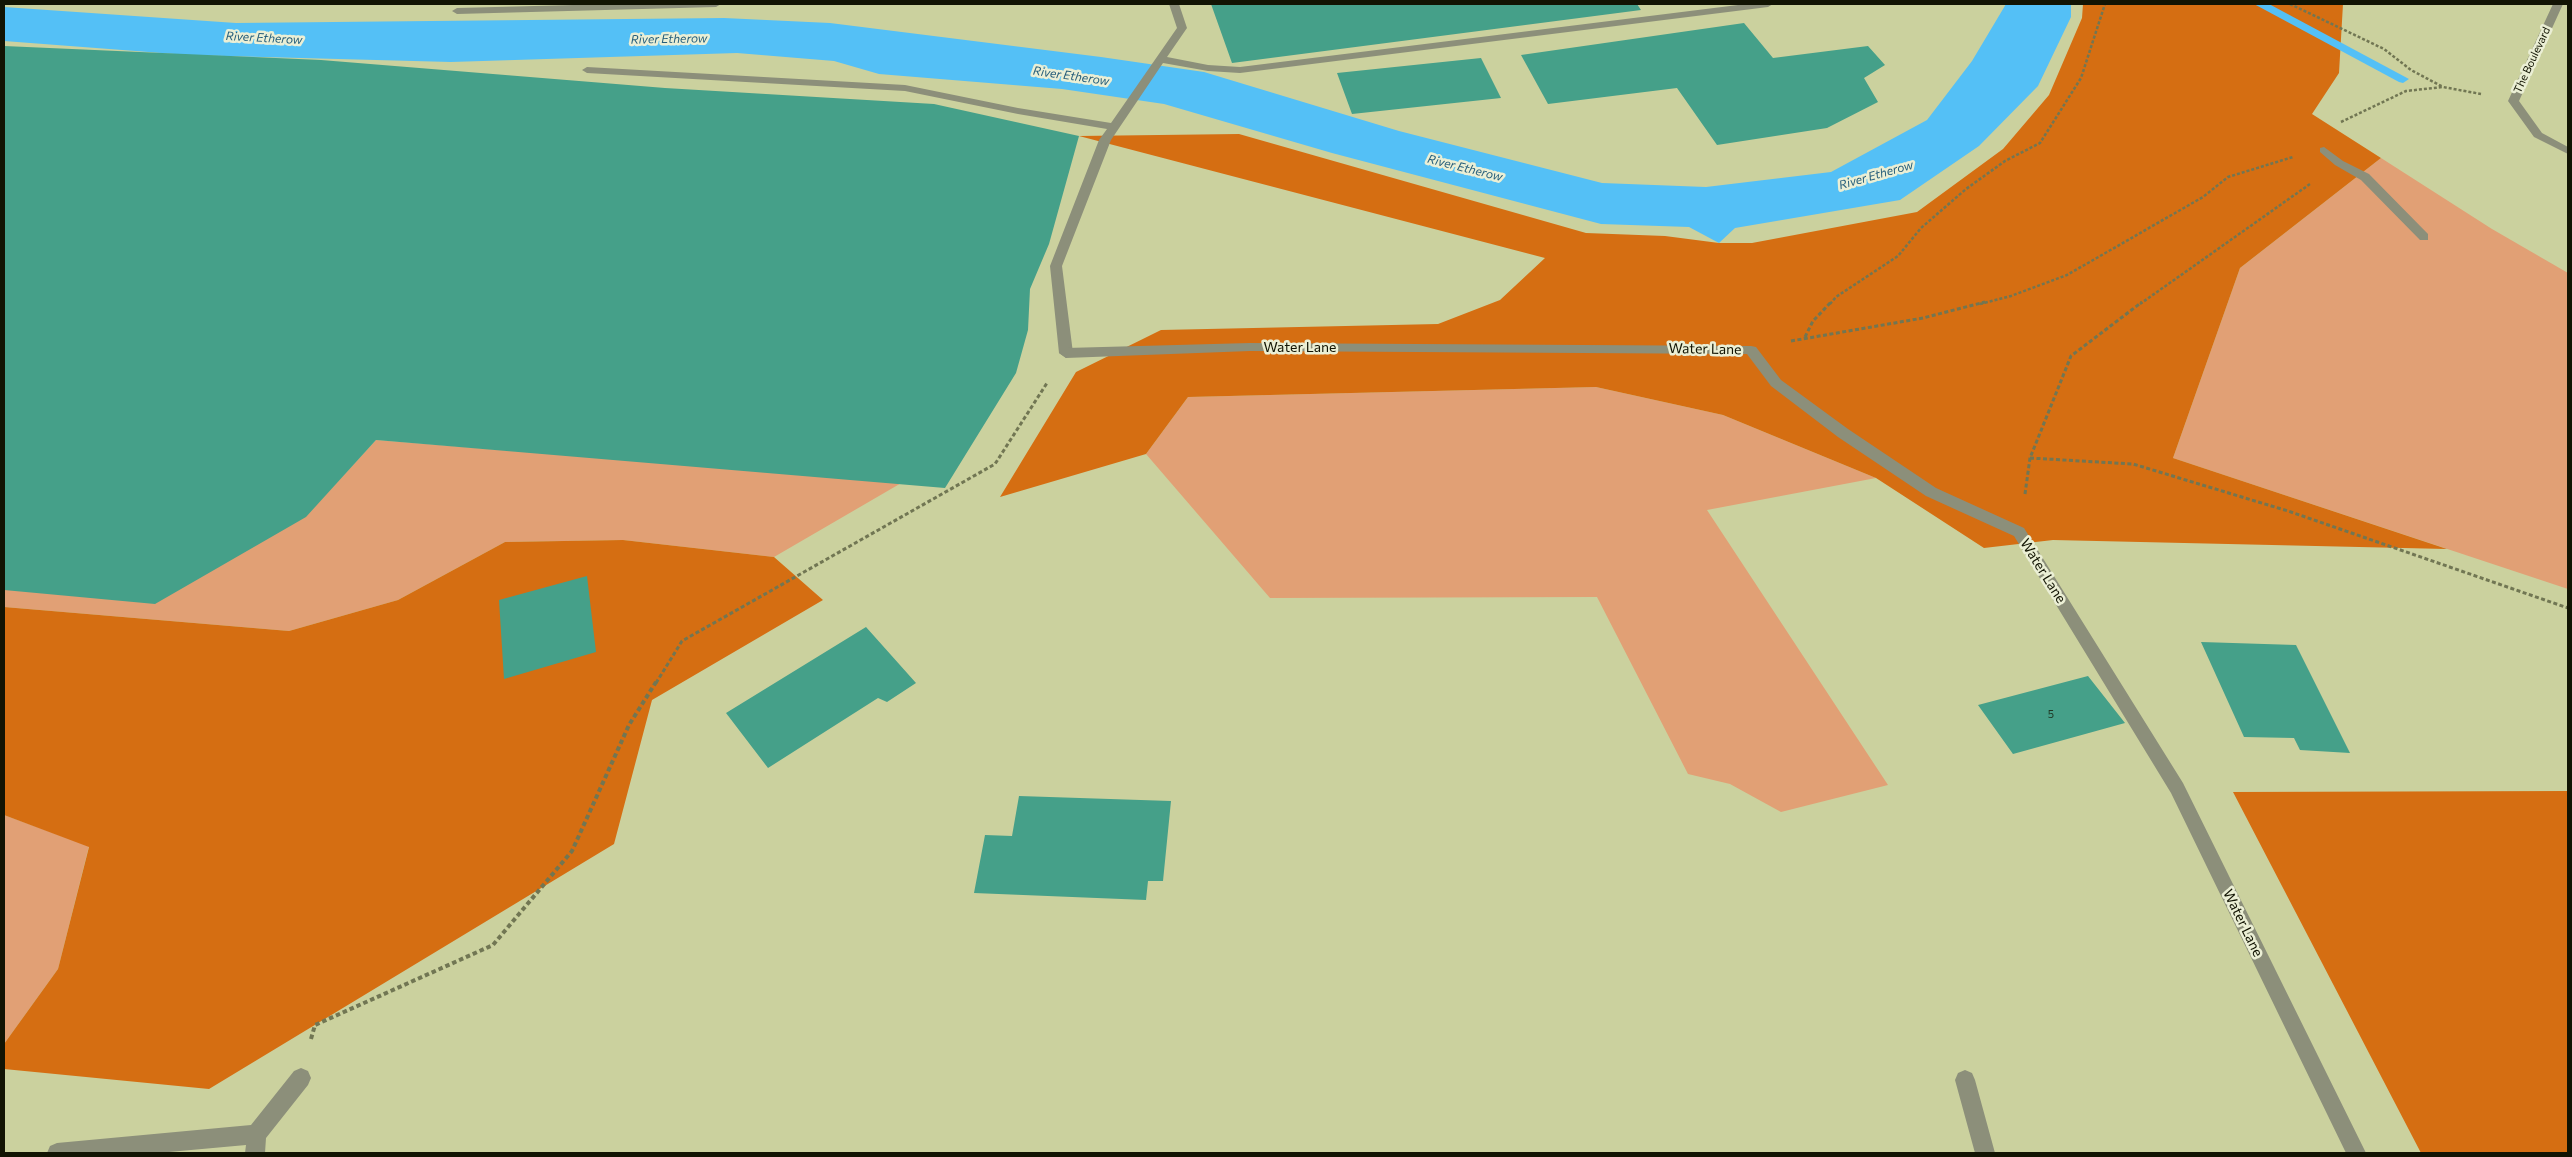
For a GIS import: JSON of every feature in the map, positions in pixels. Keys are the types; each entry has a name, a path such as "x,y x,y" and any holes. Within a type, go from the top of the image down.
{"street":[{"path":"457,11 716,4"},
{"path":"1066,353 1056,266 1105,140 1182,28 1174,4"},
{"path":"1160,59 1208,68 1240,70 1768,4"},
{"name":"The Boulevard","path":"2558,4 2513,102 2538,135 2568,152"},
{"path":"587,70 905,88 1018,112 1115,126"},
{"path":"2324,150 2339,163 2365,177 2424,237"},
{"name":"Water Lane","path":"1066,353 1250,347 1751,350 1776,383 1843,433 1931,492 2019,532 2177,788 2356,1153"},
{"path":"57,1153 256,1144 301,1078"},
{"path":"1965,1080 1985,1153"}],"path":[{"path":"1805,338 1813,321 1836,297 1898,256 1921,228 1966,189 2004,161 2040,143 2081,78 2105,4"},
{"path":"2290,4 2384,50 2411,70 2443,87 2513,102"},
{"path":"1751,350 1805,338 1923,318 2011,296 2067,275 2203,197 2228,177 2274,161 2324,150 2322,137 2348,117 2406,91 2443,87"},
{"path":"2019,532 2030,458 2071,356 2161,288 2264,218 2339,163"},
{"path":"301,1078 315,1025 493,945 572,851 629,726 682,641 995,464 1066,353"},
{"path":"2030,458 2134,464 2288,512 2568,608"}],"shaded area":[{"path":"2083,4 2343,4 2339,73 2312,114 2381,158 2240,268 2173,458 2447,549 2053,540 1984,548 1876,478 1723,415 1596,387 1188,397 1146,454 1000,497 1076,372 1161,330 1438,324 1500,300 1545,258 1079,136 1239,134 1586,233 1665,236 1719,243 1752,243 1917,212 2003,149 2049,95 2082,18"},
{"path":"2381,158 2492,229 2568,273 2568,589 2173,458 2240,268"},
{"path":"1596,387 1723,415 1876,478 1707,510 1888,785 1781,812 1730,784 1688,774 1597,597 1270,598 1146,454 1188,397"},
{"path":"376,440 903,482 774,557 623,540 505,542 398,600 289,631 4,607 4,500 306,516"},
{"path":"623,540 774,557 823,600 652,700 614,844 209,1089 4,1069 4,1044 58,969 89,847 4,815 4,607 289,631 398,600 505,542"},
{"path":"2568,791 2568,1153 2421,1153 2233,792"},
{"path":"4,815 89,846 58,969 4,1044"}],"water":[{"name":"River Etherow","path":"2006,4 2071,4 2071,17 2038,86 1979,146 1900,200 1735,228 1719,243 1689,227 1601,224 1332,153 1164,104 1062,89 879,74 834,61 737,53 451,62 188,55 4,41 4,7 236,23 724,18 830,23 1204,72 1399,131 1602,183 1706,187 1831,172 1927,120 1972,61"}],"building":[{"path":"1211,4 1637,4 1641,10 1232,63"},
{"path":"1744,23 1773,58 1868,46 1885,65 1864,78 1878,102 1827,128 1717,145 1677,88 1548,104 1521,55"},
{"path":"4,46 321,60 665,88 934,104 1079,136 1049,244 1030,289 1028,330 1016,373 945,488 376,440 306,517 155,604 4,590"},
{"path":"1481,58 1501,98 1352,114 1337,73"},
{"path":"587,576 596,652 504,679 499,600"},
{"path":"866,627 916,683 887,702 878,698 768,768 726,713"},
{"path":"2201,642 2296,645 2350,753 2300,750 2294,738 2244,737"},
{"path":"2088,676 2125,723 2013,754 1978,705"},
{"path":"1019,796 1171,801 1163,881 1148,881 1146,900 974,893 985,835 1012,836"}],"waterway":[{"path":"2260,4 2403,79"}]}
